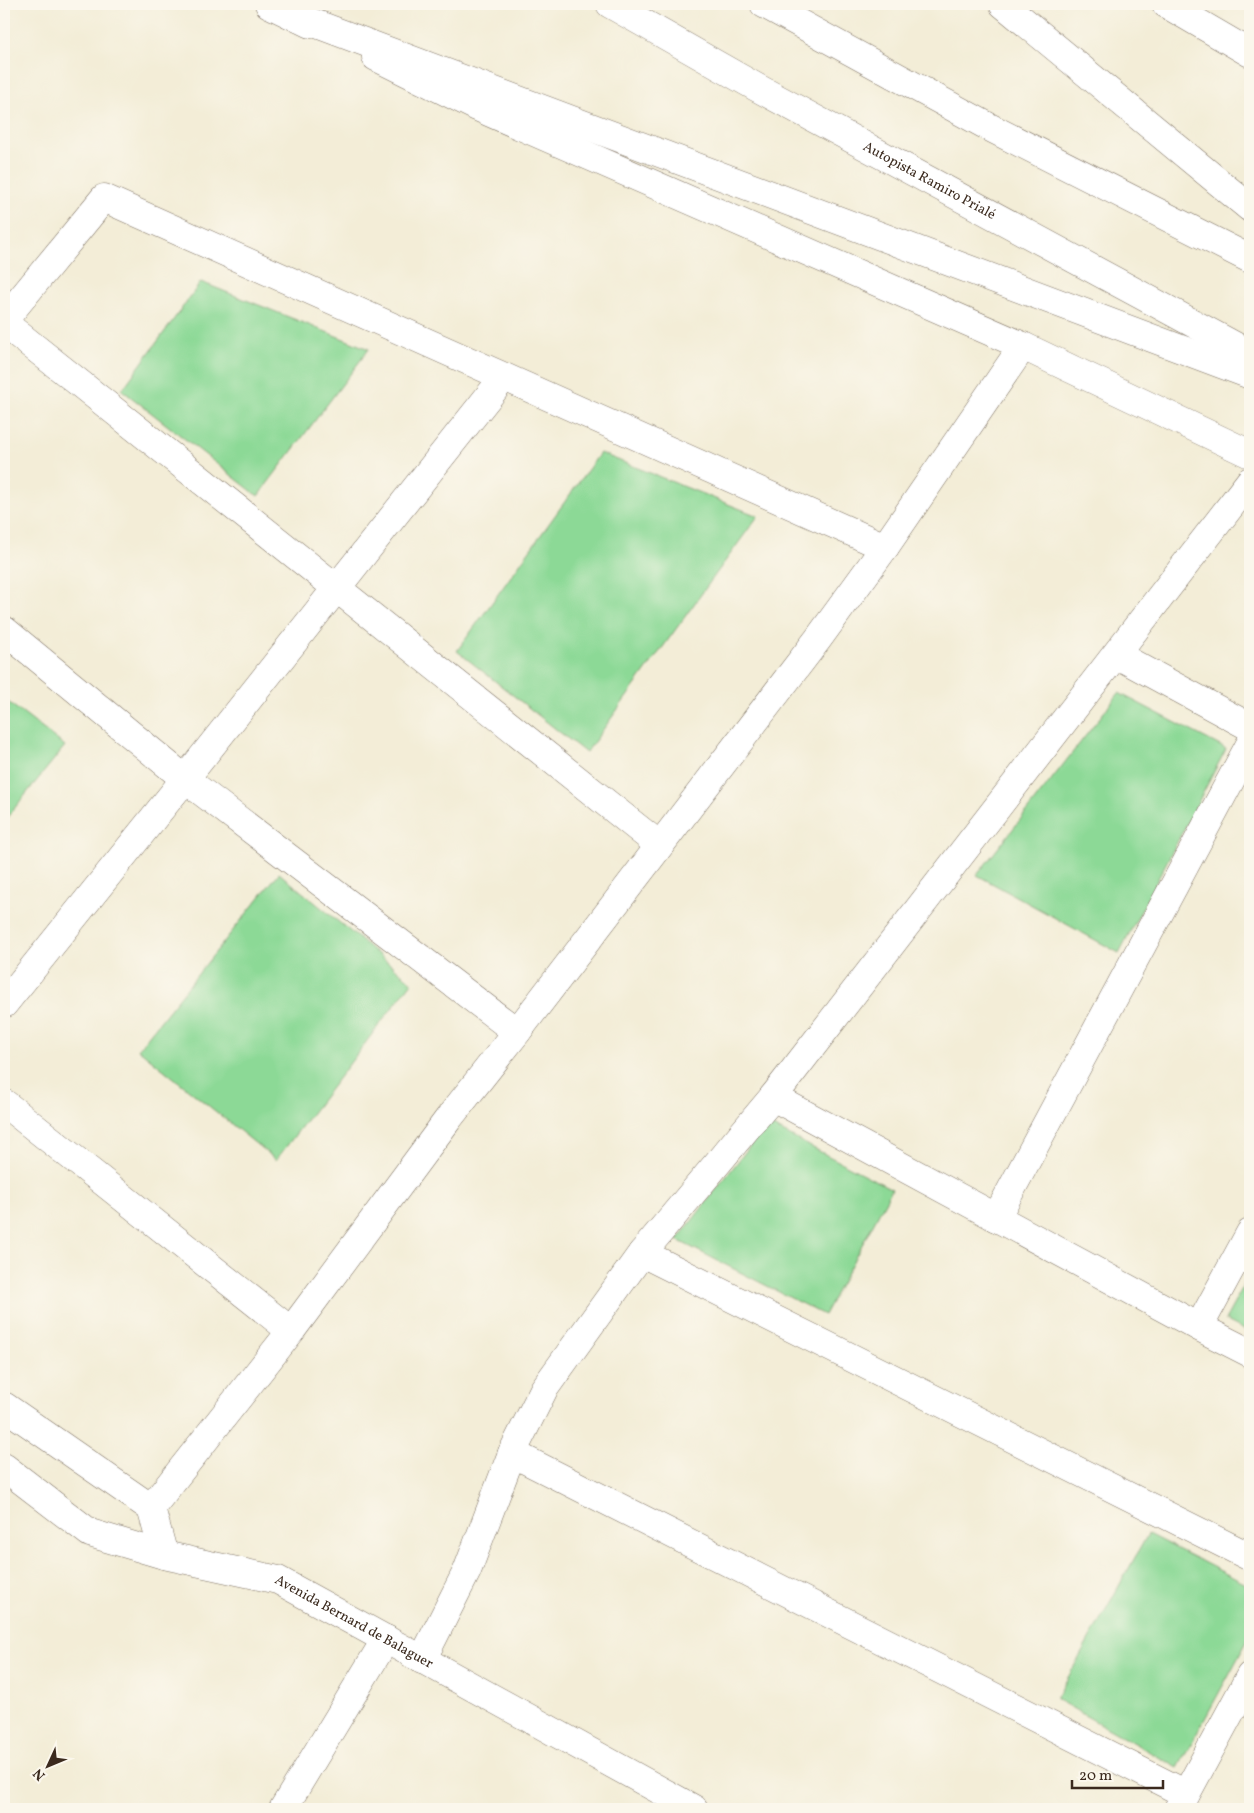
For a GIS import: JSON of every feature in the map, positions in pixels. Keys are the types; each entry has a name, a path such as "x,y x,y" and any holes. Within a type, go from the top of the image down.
{"main road":[{"name":"Autopista Ramiro Prialé","path":"610,4 756,87 1250,354"},
{"path":"764,4 991,128 1250,259"},
{"path":"1003,4 1250,208"},
{"path":"1166,4 1250,53"},
{"path":"280,9 477,107 1023,346 1250,454"},
{"path":"280,9 1250,375"},
{"path":"659,845 4,321 104,198 885,547"},
{"path":"151,1508 291,1331 449,1118 818,638 885,547 1023,346"},
{"path":"4,1004 186,779 504,376"},
{"path":"422,1660 466,1571 512,1453 544,1389 642,1252 773,1097 1250,481"},
{"path":"4,630 186,779 517,1032"},
{"path":"1117,655 1250,727"},
{"path":"996,1218 1250,744"},
{"path":"773,1097 1250,1353"},
{"path":"4,1102 291,1331"},
{"path":"1199,1327 1250,1232"},
{"path":"642,1252 1250,1557"},
{"path":"4,1406 151,1508 164,1555"},
{"path":"512,1453 1182,1802 1250,1676"},
{"name":"Avenida Bernard de Balaguer","path":"4,1467 90,1533 164,1555 278,1580 694,1809"},
{"path":"283,1809 386,1639"}],"green space":[{"path":"201,282 369,349 258,496 122,390"},
{"path":"600,453 758,516 586,753 457,651"},
{"path":"1119,693 1226,749 1119,953 977,875"},
{"path":"4,699 65,746 4,821"},
{"path":"279,873 412,982 276,1160 138,1049"},
{"path":"767,1124 892,1189 824,1315 677,1240"},
{"path":"1250,1274 1250,1333 1225,1320"},
{"path":"1148,1534 1250,1586 1250,1636 1178,1768 1056,1699"}]}
